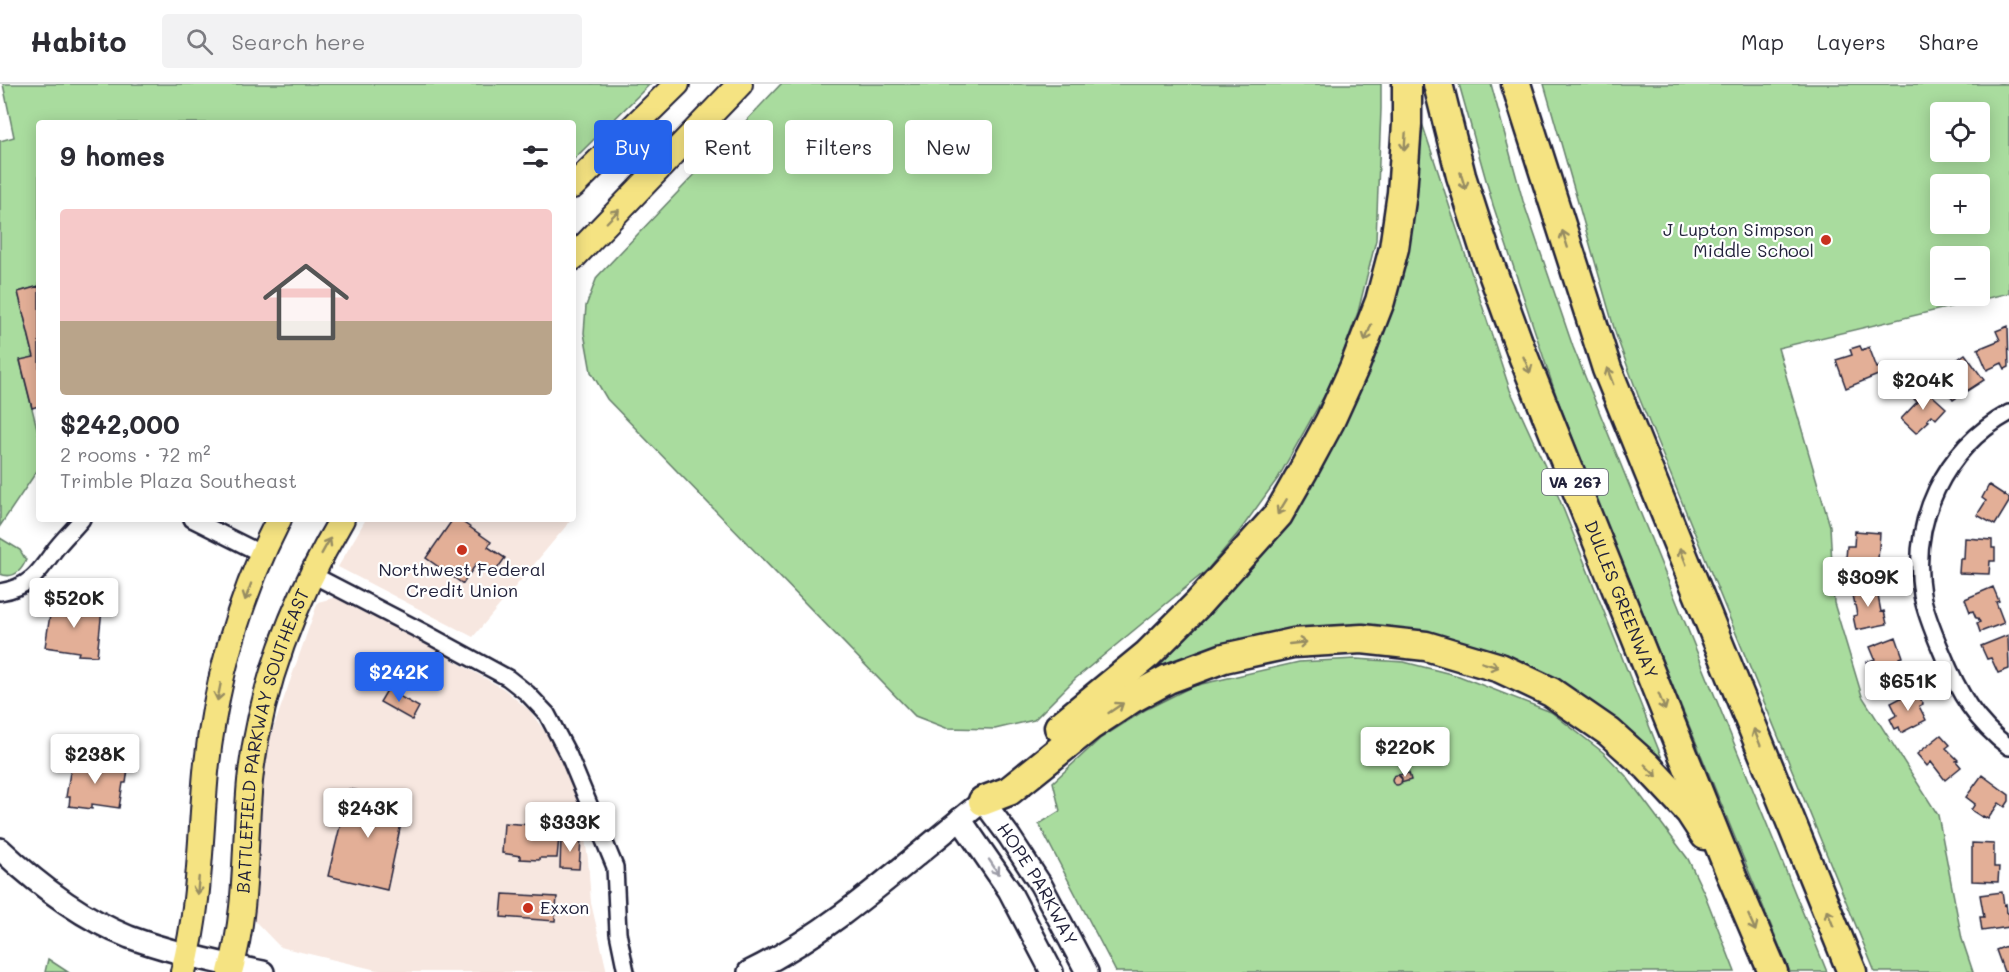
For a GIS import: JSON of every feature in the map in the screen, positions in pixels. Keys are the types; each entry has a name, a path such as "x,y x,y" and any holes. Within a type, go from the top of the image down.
{"highway":[{"path":"983,801 997,778 1148,654 1189,614 1278,515 1330,421 1380,301 1394,249 1402,193 1407,124 1407,84"},
{"name":"DULLES GREENWAY","path":"1438,84 1461,176 1487,257 1522,353 1731,874 1773,972"},
{"path":"1516,84 1607,369 1852,972"},
{"path":"1524,84 1537,152"},
{"path":"983,801 1009,791 1090,726 1131,699 1168,679 1224,658 1293,643 1362,639 1426,646 1500,668 1551,692 1609,732 1647,766 1690,812 1731,874"}],"main road":[{"path":"576,183 677,84"},
{"path":"576,255 740,84"},
{"path":"185,964 197,898 207,771 214,720 232,635 262,554 278,522"},
{"name":"BATTLEFIELD PARKWAY SOUTHEAST","path":"231,969 244,892 250,780 270,681 287,629 311,574 340,522"}],"street":[{"path":"2009,413 1978,434 1946,471 1935,491 1926,516 1920,547 1919,571 1922,597 1929,619 1955,683 1967,704 1982,723 2009,747"},
{"path":"0,592 14,589 38,575 55,550 79,522"},
{"path":"198,522 262,554"},
{"path":"311,574 508,678 527,693 547,714 569,756 615,867 618,933 626,972"},
{"path":"749,972 817,933 854,907 983,801"},
{"name":"HOPE PARKWAY","path":"983,801 1041,885 1087,972"},
{"name":"HOPE PARKWAY","path":"960,819 983,849 1009,890 1052,972"},
{"path":"0,849 23,870 85,915 185,964 263,972"}],"shaded area":[{"path":"364,522 569,522 473,637 338,567"},
{"path":"340,596 504,689 530,711 548,736 574,788 581,813 588,859 591,903 607,972 385,972 280,947 251,917 260,766 318,602"}],"green space":[{"path":"3,84 650,84 614,120 594,120 594,139 576,157 576,120 36,120 36,287 18,292 34,357 20,361 36,424 36,472 0,526 0,141 14,137"},
{"path":"781,84 1381,84 1376,240 1358,312 1333,380 1278,478 1239,532 1207,570 1076,678 1034,720 995,729 946,728 915,716 607,399 591,372 584,333 586,306 597,277 695,174 773,174 773,120 747,120"},
{"path":"1459,84 1491,84 1523,201 1573,347 1827,972 1790,972 1557,398 1493,205"},
{"path":"1544,84 2009,84 2009,293 1990,298 1990,246 1930,246 1930,306 1954,306 1778,348 1830,526 1834,603 1862,696 1938,815 1962,939 1973,972 1875,972 1638,395 1616,335"},
{"path":"1421,120 1510,390 1555,488 1671,781 1617,726 1377,630 1133,682 1331,443 1378,350 1406,231"},
{"path":"0,538 20,550 26,560 22,568 13,575 0,574"},
{"path":"1356,659 1404,662 1459,676 1551,712 1604,753 1626,776 1688,859 1705,895 1735,972 1116,972 1039,824 1060,811 1053,782 1101,738 1145,710 1193,686 1299,662"},
{"path":"48,959 68,972 45,972"}],"building":[{"path":"36,287 36,407 32,408 20,360 34,357 18,292"},
{"path":"2008,326 2009,367 2005,369 2002,363 1987,370 1978,349 2000,340 1996,331"},
{"path":"1860,346 1862,350 1869,347 1877,368 1881,366 1883,373 1846,388 1836,360 1852,355 1850,349"},
{"path":"1965,354 1984,380 1953,400 1938,379 1953,368 1951,364"},
{"path":"1924,388 1946,408 1936,419 1932,415 1916,433 1901,419 1917,402 1914,399"},
{"path":"1989,485 2009,498 2009,502 1995,525 1977,515 1986,501 1982,498"},
{"name":"Northwest Federal Credit Union","path":"451,522 462,522 491,542 488,547 505,558 492,576 476,564 463,584 426,558"},
{"path":"1855,531 1880,533 1878,560 1881,560 1880,572 1849,569 1850,558 1846,558 1847,546 1854,546"},
{"path":"1965,538 1992,540 1992,548 1995,548 1995,561 1990,561 1989,574 1959,573 1960,559 1964,559"},
{"path":"1876,585 1881,612 1884,611 1887,624 1856,630 1853,616 1857,615 1852,590"},
{"path":"1993,587 2004,623 1980,632 1977,623 1980,622 1973,611 1970,612 1965,599"},
{"path":"52,602 102,610 97,656 78,655 79,652 45,647"},
{"path":"2008,635 2009,669 1998,673 1991,658 1987,659 1981,646"},
{"path":"1896,637 1903,657 1899,658 1903,668 1877,678 1875,673 1872,674 1867,662 1875,659 1870,647"},
{"path":"390,685 399,691 397,695 419,707 412,720 380,702"},
{"path":"1916,690 1923,704 1919,706 1926,720 1901,733 1899,727 1895,729 1890,719 1897,715 1891,703"},
{"path":"1941,735 1950,745 1946,748 1958,760 1956,761 1961,767 1945,780 1931,762 1927,766 1917,754"},
{"path":"72,760 128,769 119,808 92,804 92,809 69,806 70,797 66,797"},
{"path":"1409,773 1411,780 1401,783 1402,779 1398,775"},
{"path":"1397,775 1401,776 1401,784 1397,785 1393,784 1392,780 1393,776"},
{"path":"1982,775 2009,795 2009,801 2005,807 1999,803 1988,819 1971,810 1975,804 1966,797"},
{"path":"349,789 406,800 387,890 328,876"},
{"path":"504,823 560,827 557,858 520,859 520,856 502,853"},
{"path":"561,838 581,839 579,869 560,868"},
{"path":"1972,843 1994,844 1994,867 1999,867 1998,882 1972,881"},
{"path":"2002,892 2004,905 2006,904 2007,913 2009,913 2009,927 1982,931 1980,917 1984,917 1980,895"},
{"path":"503,894 557,897 555,921 501,917"},
{"path":"2009,945 2009,972 2004,972 1996,950"}],"place":[{"name":"J Lupton Simpson Middle School","path":"1826,240"},
{"name":"Northwest Federal Credit Union","path":"462,550"},
{"name":"Exxon","path":"528,908"}]}
